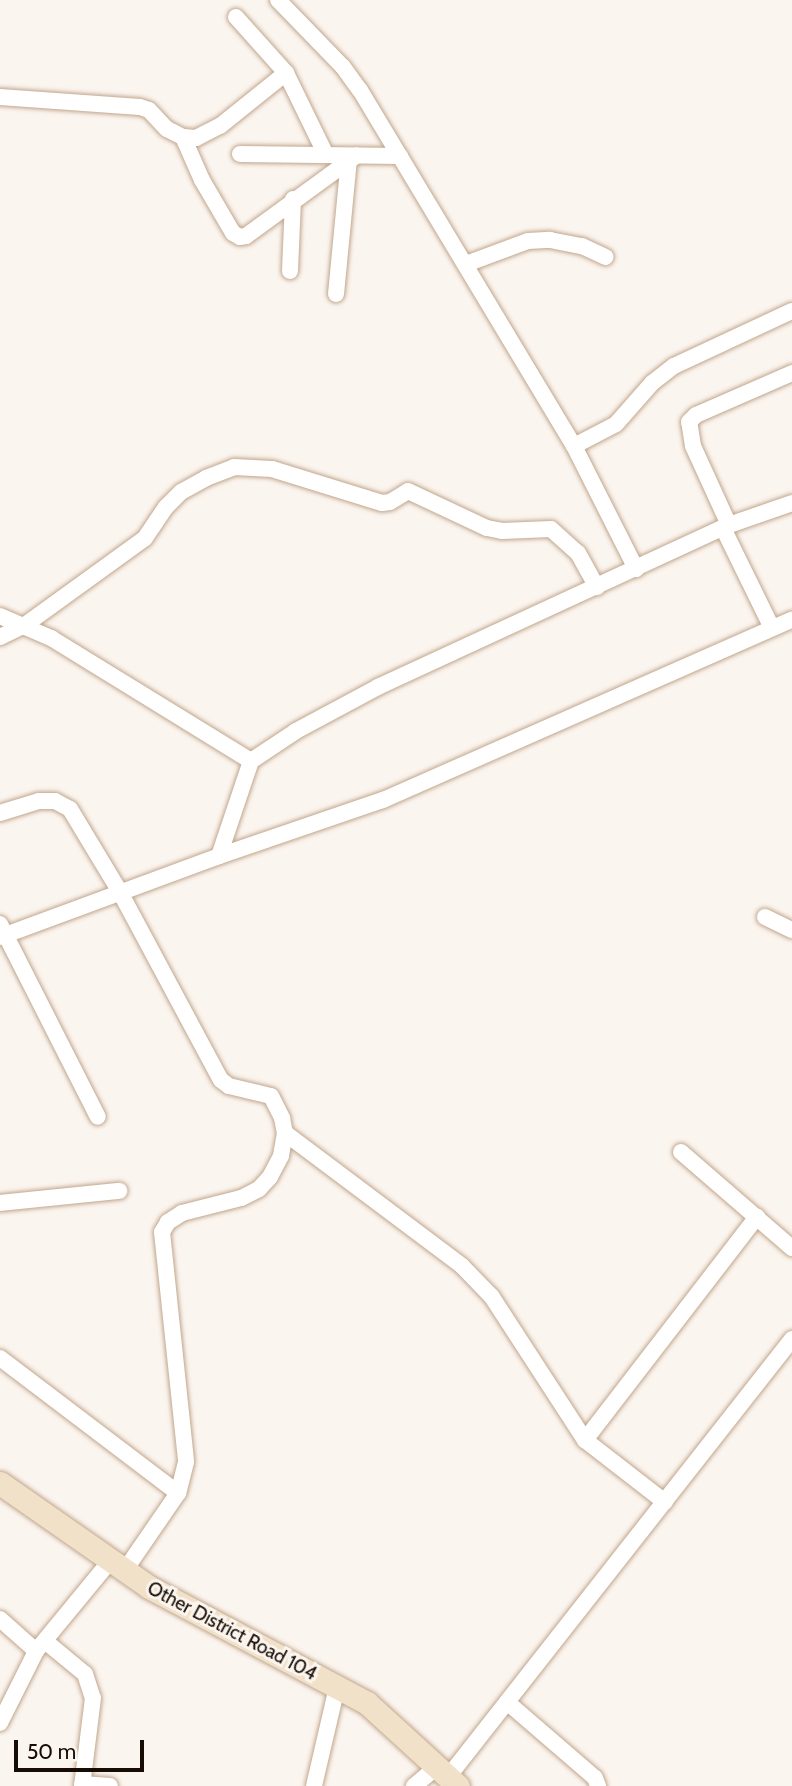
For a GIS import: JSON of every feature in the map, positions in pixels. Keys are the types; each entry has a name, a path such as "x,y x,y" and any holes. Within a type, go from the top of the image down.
{"street":[{"path":"285,2 344,67 400,156 574,446 636,569"},
{"path":"236,17 286,73 326,155"},
{"path":"0,97 140,107 149,110 167,129 183,137 208,134 286,73"},
{"path":"183,137 202,180 233,233 240,237 246,236 293,199 353,158"},
{"path":"240,155 326,155 353,158 400,156"},
{"path":"336,294 353,158"},
{"path":"290,271 293,199"},
{"path":"466,264 528,241 550,240 582,246 606,257"},
{"path":"574,446 616,424 652,383 674,366 792,311"},
{"path":"772,628 693,446 689,422 696,415 792,373"},
{"path":"0,638 25,625 145,538 166,507 181,492 234,467 272,470 382,503 390,502 408,491 486,528 502,531 551,529 578,553 597,587"},
{"path":"219,856 250,761 296,731 378,687 726,527 792,503"},
{"path":"0,616 25,625 150,697 250,761"},
{"path":"98,1118 2,932 383,800 792,620"},
{"path":"0,813 39,801 64,804 120,892 221,1080 229,1086 271,1096 278,1105 285,1133 281,1156 270,1177 259,1189 241,1198 182,1213 168,1222 162,1232 186,1462 178,1493 118,1565 40,1646 0,1723"},
{"path":"765,917 792,930"},
{"path":"285,1133 462,1266 492,1297 585,1440 665,1502"},
{"path":"681,1152 792,1248"},
{"path":"0,1203 119,1191"},
{"path":"585,1440 757,1217"},
{"path":"414,1786 448,1777 792,1339"},
{"path":"0,1358 178,1493"},
{"name":"Other District Road 104","path":"0,1483 149,1587 367,1703 448,1777"},
{"path":"0,1619 85,1674 93,1698 82,1785 110,1786"},
{"path":"314,1786 337,1687"},
{"path":"507,1702 595,1779 598,1786"}]}
